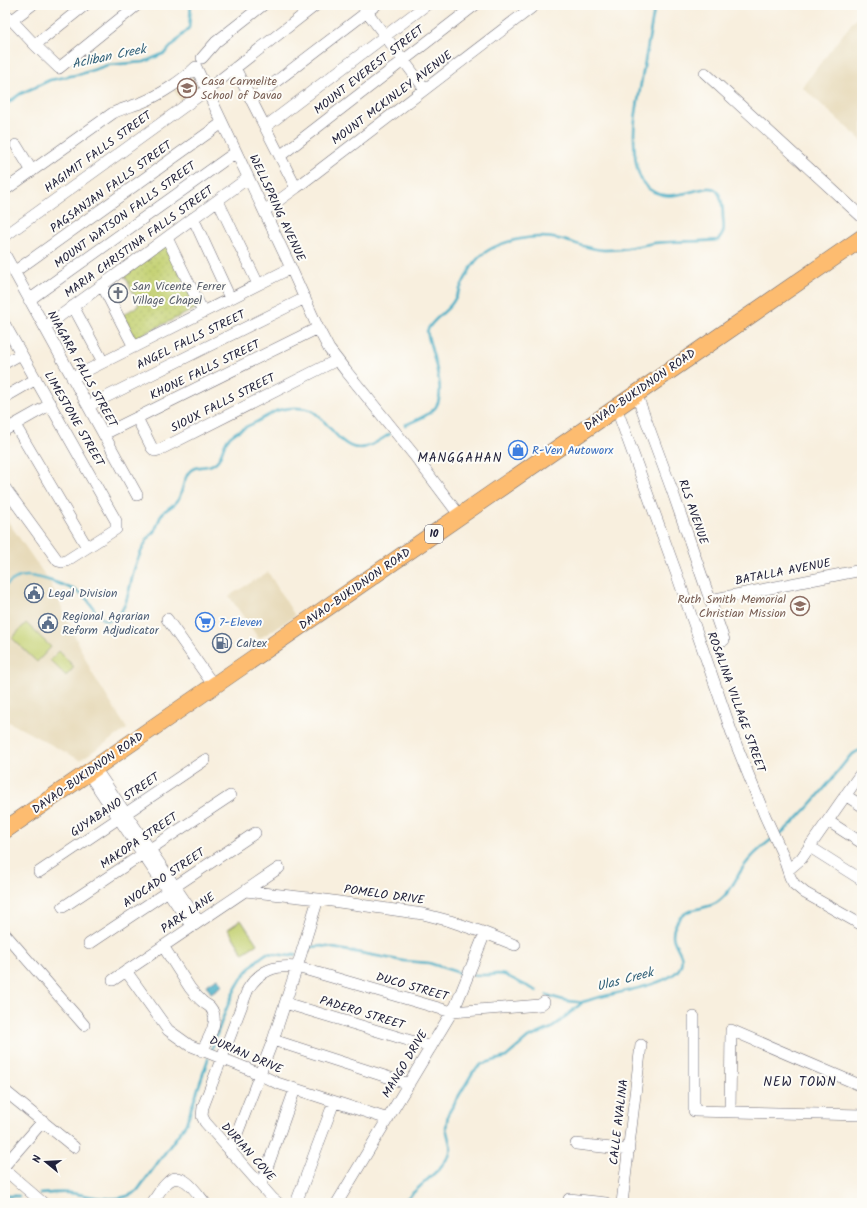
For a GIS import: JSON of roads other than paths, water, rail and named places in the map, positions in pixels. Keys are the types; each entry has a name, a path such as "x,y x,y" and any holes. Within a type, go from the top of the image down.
{"highway":[{"name":"DAVAO-BUKIDNON ROAD","path":"5,830 862,238"}],"street":[{"path":"32,5 8,17 59,68 137,5"},
{"path":"35,45 85,5"},
{"path":"6,187 32,171 113,113 156,96 188,74 216,42 263,5"},
{"name":"HAGIMIT FALLS STREET","path":"5,236 207,90 316,5"},
{"path":"265,127 426,5"},
{"name":"MOUNT EVEREST STREET","path":"280,156 475,5"},
{"name":"MOUNT MCKINLEY AVENUE","path":"264,211 535,5"},
{"path":"252,100 368,7 386,36 425,89"},
{"name":"WELLSPRING AVENUE","path":"199,63 207,90 329,349 414,455 460,516"},
{"path":"235,68 296,188"},
{"path":"705,74 862,218"},
{"name":"PAGSANJAN FALLS STREET","path":"14,272 222,123"},
{"path":"16,145 32,171"},
{"name":"MOUNT WATSON FALLS STREET","path":"30,300 236,152"},
{"name":"MARIA CHRISTINA FALLS STREET","path":"45,327 248,178"},
{"path":"218,201 258,284"},
{"path":"193,218 230,298"},
{"path":"167,238 203,312"},
{"name":"NIAGARA FALLS STREET","path":"5,255 137,495"},
{"path":"72,378 291,268"},
{"path":"102,285 134,347"},
{"name":"ANGEL FALLS STREET","path":"88,406 305,298"},
{"path":"73,306 104,362"},
{"name":"LIMESTONE STREET","path":"5,326 51,404 116,521 117,526 114,531 87,548"},
{"name":"KHONE FALLS STREET","path":"104,434 318,328"},
{"path":"5,363 21,354"},
{"name":"SIOUX FALLS STREET","path":"137,418 152,448 157,451 337,360"},
{"path":"5,398 36,379"},
{"name":"RLS AVENUE","path":"636,393 672,490 724,640"},
{"path":"5,488 56,559 60,562 66,561 87,548 10,428 51,404"},
{"name":"ROSALINA VILLAGE STREET","path":"616,407 734,738 794,884 799,889 862,925"},
{"name":"BATALLA AVENUE","path":"710,600 862,570"},
{"path":"167,619 214,686"},
{"name":"GUYABANO STREET","path":"39,872 205,760"},
{"path":"92,770 195,924"},
{"path":"788,870 801,859 862,773"},
{"path":"845,795 862,806"},
{"name":"MAKOPA STREET","path":"63,907 230,796"},
{"path":"828,821 862,843"},
{"name":"AVOCADO STREET","path":"88,944 255,833"},
{"path":"810,847 862,880"},
{"name":"PARK LANE","path":"113,980 279,868"},
{"name":"POMELO DRIVE","path":"245,891 318,899 423,914 450,921 515,945"},
{"path":"230,1152 286,1003 318,899"},
{"name":"MANGO DRIVE","path":"337,1203 452,1012 462,992 485,933"},
{"path":"5,934 84,1025"},
{"path":"163,946 195,995 210,1008 214,1014 213,1027 202,1051"},
{"name":"DUCO STREET","path":"202,1116 203,1107 248,989 253,981 264,972 271,969 285,966 297,967 452,1012 540,1005 544,1002"},
{"name":"DURIAN DRIVE","path":"126,971 168,1030 189,1045 277,1083 388,1119"},
{"name":"PADERO STREET","path":"286,1003 431,1047"},
{"path":"694,1017 694,1111 862,1115"},
{"path":"730,1112 731,1030 862,1086"},
{"path":"273,1040 409,1084"},
{"name":"CALLE AVALINA","path":"622,1203 641,1045"},
{"path":"261,1185 295,1089"},
{"path":"5,1091 74,1147"},
{"path":"296,1203 334,1102"},
{"name":"DURIAN COVE","path":"202,1116 205,1122 230,1152 278,1203"},
{"path":"5,1166 43,1122"},
{"path":"576,1144 629,1150"},
{"path":"5,1170 43,1203"},
{"path":"152,1203 167,1183 176,1179 185,1181 189,1184 205,1203"},
{"path":"568,1199 606,1203"}],"water":[{"path":"218,978 223,985 211,993 206,985"}],"waterway":[{"name":"Acliban Creek","path":"5,105 20,94 50,80 81,74 108,65 144,62 165,53 189,28 191,5"},
{"path":"405,425 427,415 438,403 440,394 438,372 427,331 432,323 453,302 475,262 491,249 514,240 538,237 549,237 592,248 609,250 654,243 718,240 722,235 724,227 722,208 717,191 712,188 705,188 675,195 664,195 653,192 644,184 637,167 634,134 635,123 655,5"},
{"path":"5,586 15,579 26,576 32,576 57,583 80,593 88,600 102,619 110,620 116,618 127,599 134,570 142,549 155,530 160,517 178,500 185,478 189,472 192,469 215,463 218,460 227,440 233,434 276,411 294,408 304,408 312,411 323,420 339,438 351,447 366,447 390,434"},
{"name":"Ulas Creek","path":"779,835 808,807 850,756 862,749"},
{"name":"Ulas Creek","path":"547,995 569,1001 582,1002 656,983 675,973 680,967 682,961 673,936 677,922 686,913 714,904 723,898 748,861 759,849 772,839"},
{"path":"307,950 312,947 322,946 404,961 429,963 463,974"},
{"path":"211,1051 226,1010 238,984 246,972 267,953 290,956 296,954"},
{"path":"473,975 505,975 537,991"},
{"path":"402,1203 439,1169 449,1156 451,1148 446,1128 448,1114 473,1072 482,1064 506,1057 528,1038 552,1028 583,1002"},
{"path":"40,1194 71,1193 114,1199 122,1198 137,1191 186,1124 208,1059"},
{"path":"5,1196 19,1196"}],"place":[{"name":"Casa Carmelite School of Davao","path":"187,88"},
{"name":"San Vicente Ferrer Village Chapel","path":"118,293"},
{"name":"R-Ven Autoworx","path":"518,450"},
{"name":"Legal Division","path":"34,593"},
{"name":"Ruth Smith Memorial Christian Mission","path":"800,606"},
{"name":"7-Eleven","path":"205,622"},
{"name":"Regional Agrarian Reform Adjudicator","path":"48,623"},
{"name":"Caltex","path":"222,643"}],"district":[{"name":"MANGGAHAN","path":"460,458"},
{"name":"NEW TOWN","path":"800,1082"}]}
